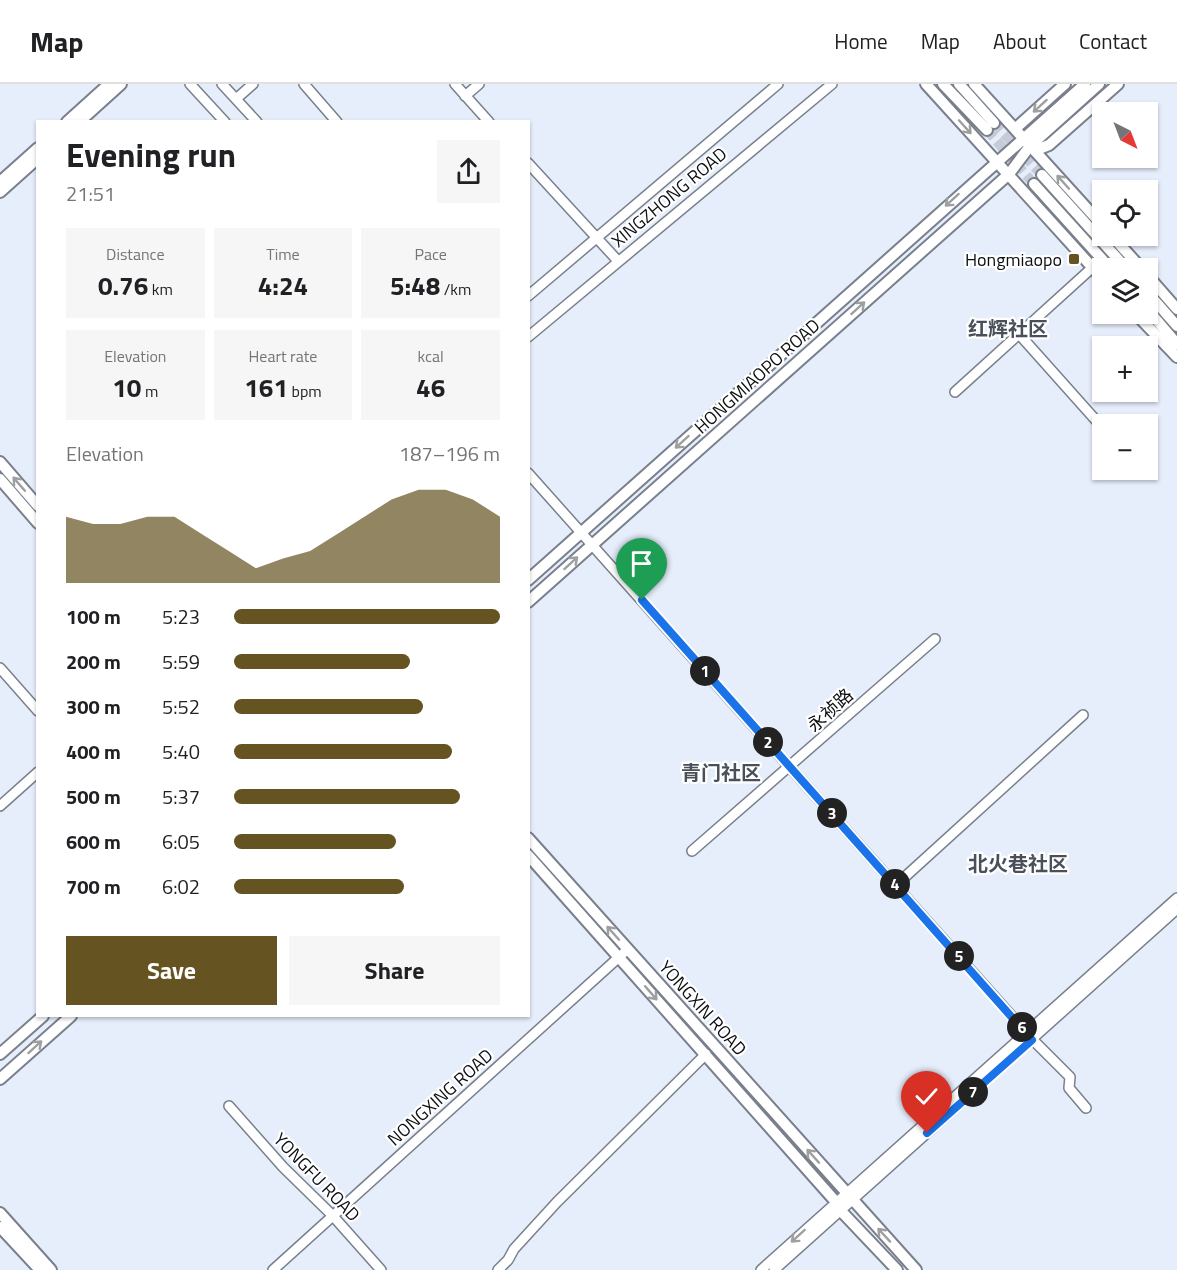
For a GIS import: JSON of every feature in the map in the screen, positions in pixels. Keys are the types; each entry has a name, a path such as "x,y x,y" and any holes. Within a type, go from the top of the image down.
{"main road":[{"path":"69,120 109,84"},
{"path":"81,120 121,84"},
{"path":"926,84 1092,266"},
{"path":"943,84 991,127 959,84"},
{"path":"974,84 1092,214"},
{"path":"1016,128 1065,84"},
{"path":"1028,142 1085,84"},
{"path":"1028,142 1099,84"},
{"path":"1028,142 1039,149 1049,145 1118,84"},
{"name":"HONGMIAOPO ROAD","path":"530,578 996,161 1028,142"},
{"name":"HONGMIAOPO ROAD","path":"530,600 1009,174 1028,142"},
{"path":"0,182 36,150"},
{"path":"0,192 36,160"},
{"path":"1042,176 1117,258"},
{"path":"1034,184 1101,258"},
{"path":"1121,246 1132,258"},
{"path":"1158,287 1177,309"},
{"path":"1158,304 1177,326"},
{"path":"1158,322 1177,344"},
{"path":"1146,324 1177,357"},
{"path":"0,462 36,504"},
{"path":"0,479 36,521"},
{"name":"YONGXIN ROAD","path":"530,840 706,1054 838,1206 897,1270"},
{"name":"YONGXIN ROAD","path":"530,857 624,953 916,1270"},
{"path":"0,1054 42,1017"},
{"path":"0,1079 70,1017"},
{"path":"0,1213 51,1270"},
{"path":"0,1227 40,1270"}],"street":[{"path":"190,84 223,120"},
{"path":"222,84 255,120"},
{"path":"236,99 253,84"},
{"path":"304,84 336,120"},
{"path":"455,84 487,120"},
{"path":"465,96 479,84"},
{"path":"530,294 778,84"},
{"name":"XINGZHONG ROAD","path":"530,336 832,84"},
{"path":"530,165 618,261"},
{"path":"955,392 1092,268"},
{"path":"1019,334 1092,416"},
{"path":"530,476 1030,1036 1070,1077 1069,1088 1086,1108"},
{"name":"永祯路","path":"692,851 935,639"},
{"path":"0,668 36,709"},
{"path":"896,885 1083,715"},
{"path":"0,806 36,774"},
{"path":"1030,1036 1177,898"},
{"path":"761,1270 849,1197 1177,909"},
{"name":"NONGXING ROAD","path":"273,1270 624,953"},
{"path":"498,1270 508,1260 514,1248 557,1202 706,1054"},
{"name":"YONGFU ROAD","path":"229,1106 283,1167 333,1216 381,1270"},
{"path":"774,1270 838,1206"}],"tunnel":[{"path":"994,123 1042,175"},
{"path":"987,130 1034,184"}],"place":[{"name":"Hongmiaopo","path":"1074,259"}],"district":[{"name":"红辉社区","path":"1008,328"},
{"name":"青门社区","path":"721,772"},
{"name":"北火巷社区","path":"1018,863"}],"route":[{"path":"642,600 1032,1040 927,1133"}]}
